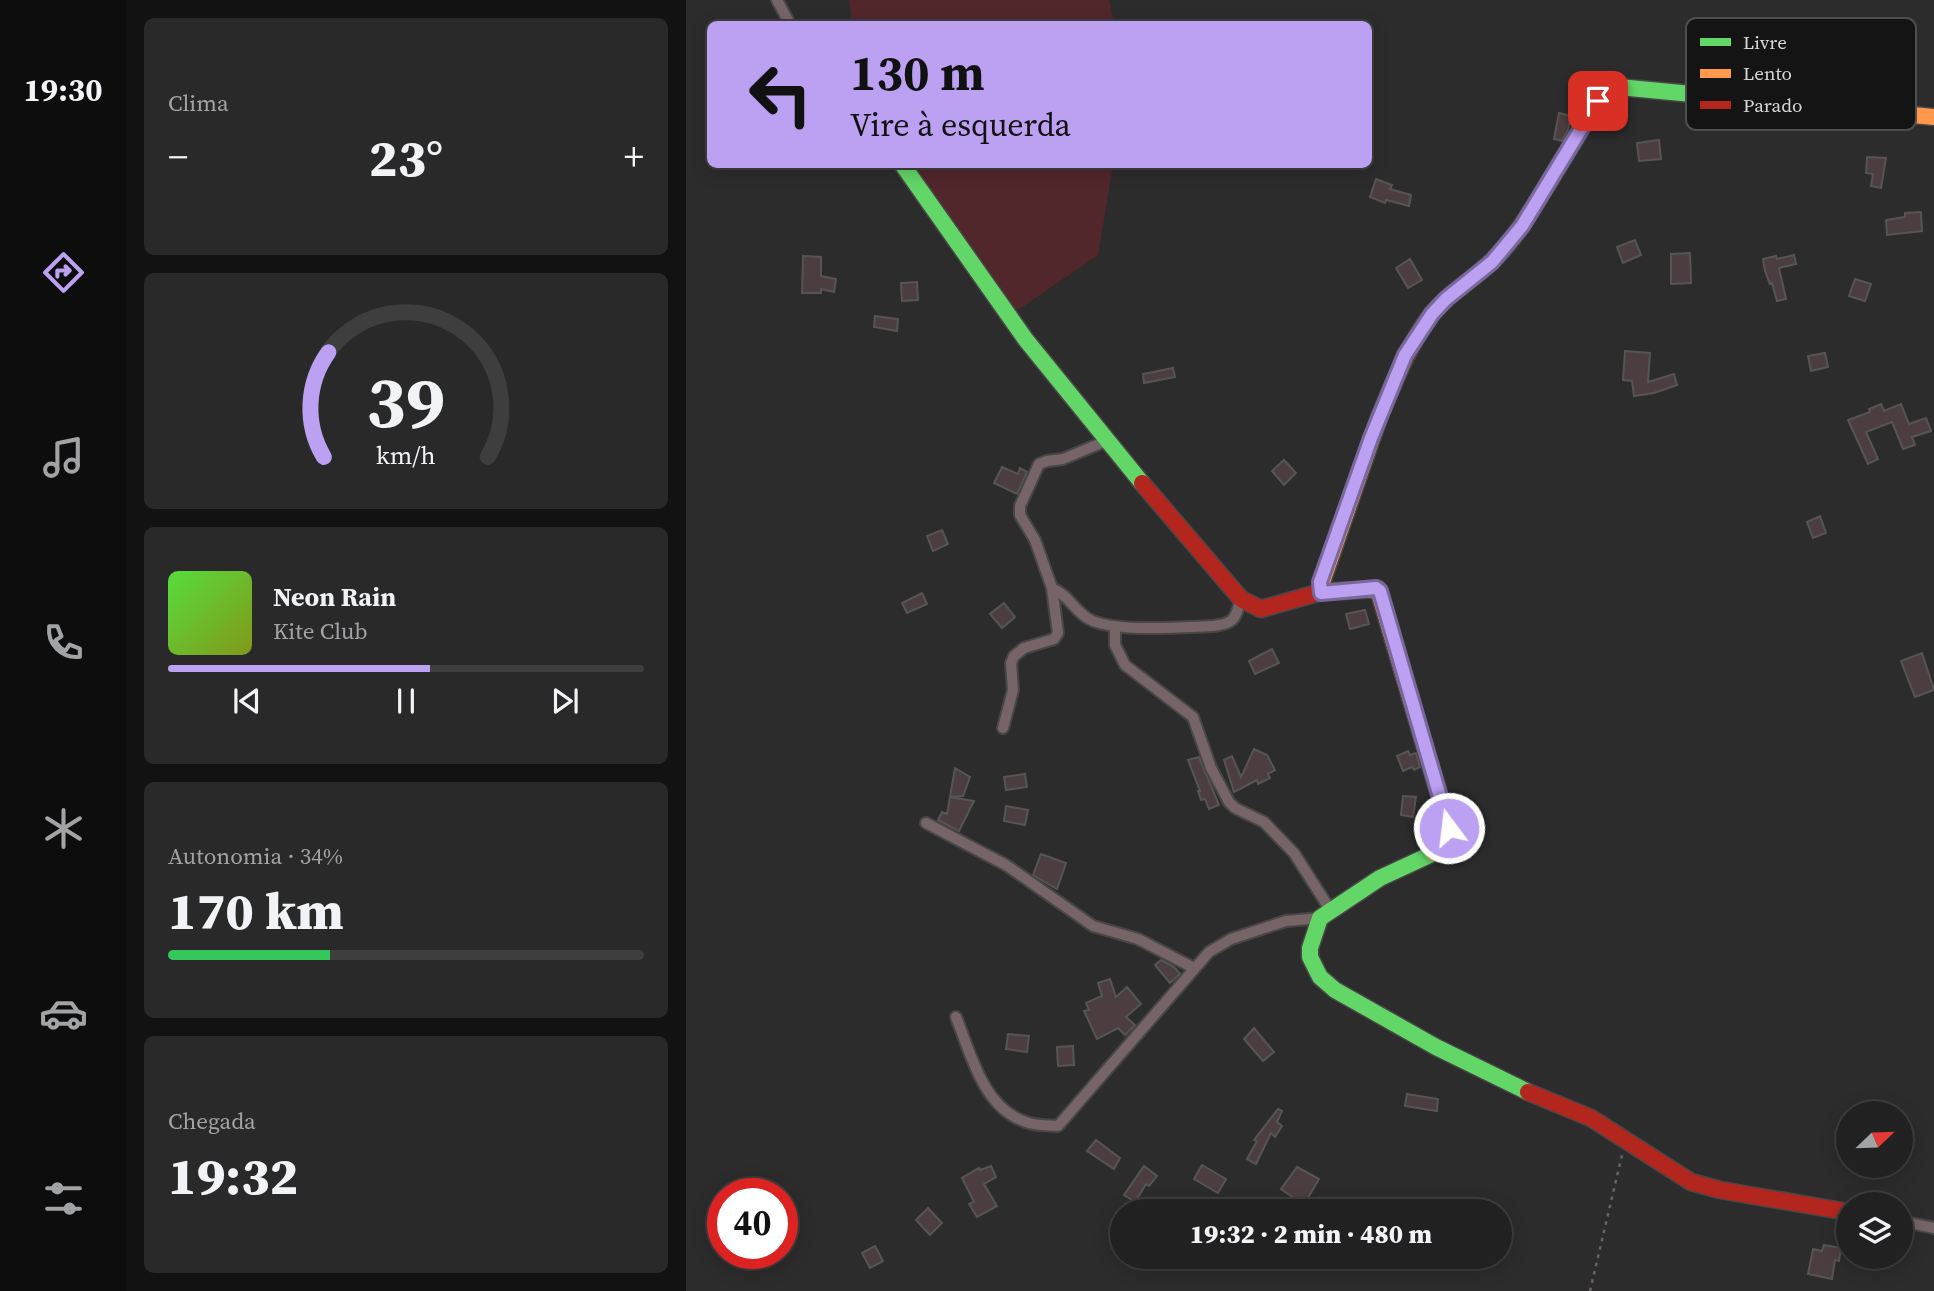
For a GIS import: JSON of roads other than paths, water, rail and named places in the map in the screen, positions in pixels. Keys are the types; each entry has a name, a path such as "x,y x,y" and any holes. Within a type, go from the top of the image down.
{"street":[{"path":"777,0 788,21"},
{"path":"1321,593 1320,582 1371,438 1405,355 1432,314 1446,299 1492,262 1522,226 1604,92 1619,87 1686,93"},
{"path":"1916,115 1934,117"},
{"path":"905,168 976,273 1106,441 1241,600 1261,609 1321,593 1378,589 1449,828 1447,841 1440,850 1380,878 1326,915 1286,920 1231,939 1209,952 1058,1126 1027,1123 1004,1111 982,1081 956,1017"},
{"path":"1003,728 1013,690 1011,663 1014,656 1024,648 1057,636 1052,588 1035,540 1020,514 1020,506 1039,464 1063,459 1106,441"},
{"path":"1052,588 1068,597 1075,607 1090,619 1115,627 1228,624 1235,617 1241,600"},
{"path":"1115,627 1115,645 1125,665 1193,717 1211,768 1229,802 1264,822 1294,853 1326,915"},
{"path":"926,823 1006,865 1093,926 1138,939 1194,968"},
{"path":"1326,915 1310,948 1310,957 1320,978 1335,990 1436,1047 1513,1085 1591,1118 1691,1181 1708,1187 1836,1210"},
{"path":"1913,1224 1934,1228"}]}
